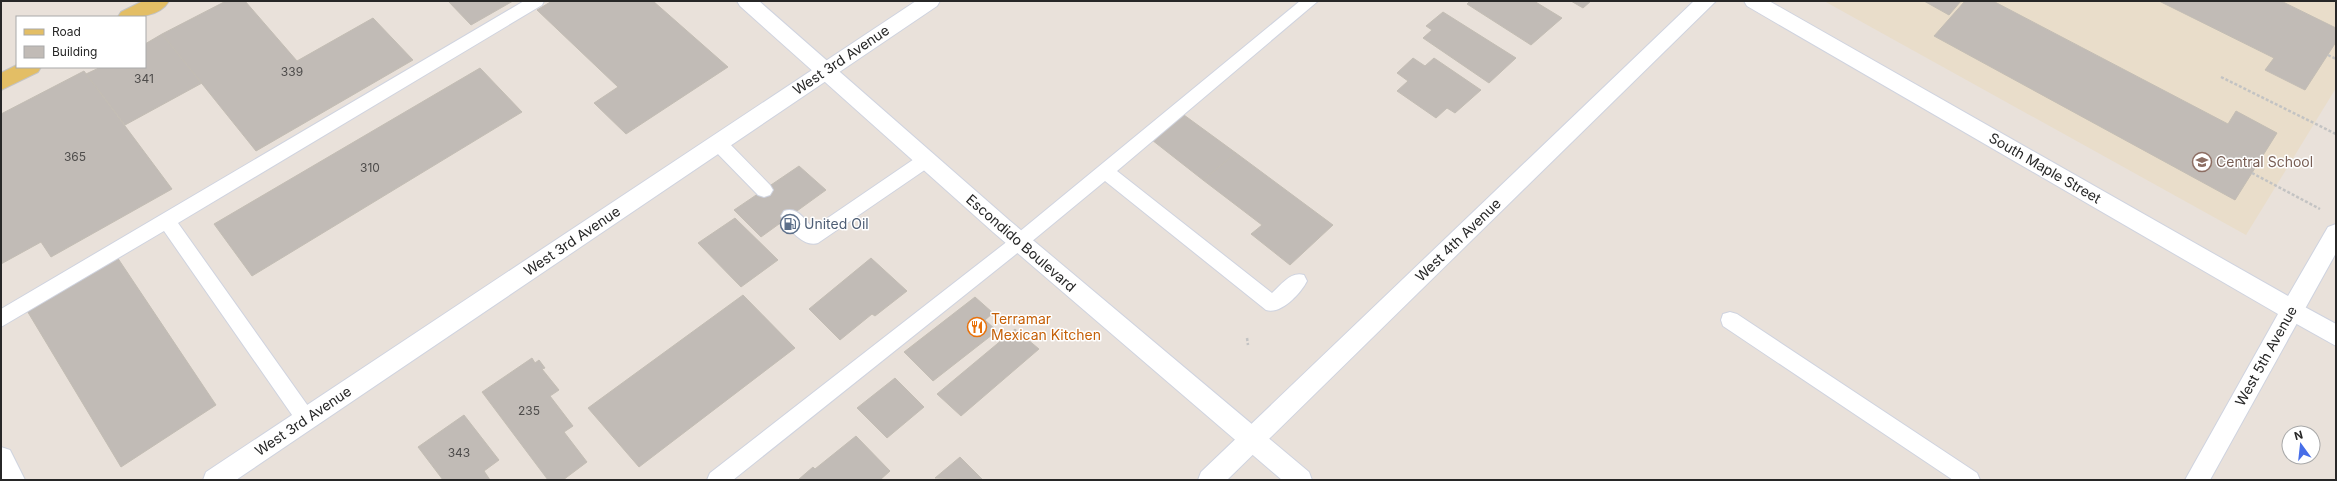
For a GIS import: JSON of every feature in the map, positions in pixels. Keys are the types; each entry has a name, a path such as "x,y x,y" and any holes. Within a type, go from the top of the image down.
{"main road":[{"path":"130,16 159,1"},
{"path":"1,82 29,68"}],"street":[{"name":"Escondido Boulevard","path":"747,1 1018,242 1300,480"},
{"name":"West 3rd Avenue","path":"215,480 930,1"},
{"name":"West 4th Avenue","path":"1210,480 1706,1"},
{"name":"South Maple Street","path":"1754,1 2336,336"},
{"name":"West 5th Avenue","path":"2197,480 2336,233"},
{"path":"1,458 13,480"}],"lane":[{"path":"1,319 536,1"},
{"path":"717,480 1018,242 1310,1"},
{"path":"718,143 764,190"},
{"path":"790,216 812,238 926,160"},
{"path":"1104,171 1273,304 1298,280"},
{"path":"167,220 306,419"},
{"path":"1730,320 1970,480"}],"path":[{"path":"2328,55 2336,59"},
{"path":"2221,77 2336,134"},
{"path":"2252,173 2322,211"},
{"path":"1247,338 1248,345"}],"shaded area":[{"name":"Central School","path":"1824,1 2336,1 2336,88 2246,235"}],"building":[{"path":"226,1 245,1 297,61 373,18 413,60 256,151 162,34"},
{"path":"448,1 513,1 471,25"},
{"path":"552,1 653,1 728,67 626,134 594,103 618,87 537,10"},
{"path":"1470,1 1534,1 1562,18 1531,45 1467,4"},
{"path":"1571,1 1591,1 1583,8"},
{"path":"1924,1 1961,1 1949,15"},
{"path":"1965,1 1993,1 2228,124 2236,111 2277,133 2235,200 1934,36"},
{"path":"2159,1 2281,1 2336,28 2336,42 2305,90 2265,70 2274,58"},
{"path":"1443,12 1516,58 1489,83 1423,38 1432,30 1426,26"},
{"path":"162,34 202,83 125,125 86,74 99,68 146,68 146,43"},
{"path":"1413,58 1425,66 1434,58 1481,90 1455,113 1447,108 1436,118 1397,91 1408,81 1397,73"},
{"path":"480,68 522,112 252,276 214,224"},
{"path":"84,71 172,189 51,257 41,242 1,264 1,114"},
{"path":"1184,115 1236,153 1203,180 1152,140"},
{"path":"1236,153 1333,225 1290,265 1251,234 1262,225 1203,180"},
{"path":"799,166 826,190 761,237 734,210"},
{"path":"735,218 778,260 741,287 698,243"},
{"path":"117,257 216,405 121,467 26,309"},
{"path":"871,258 907,291 875,316 872,314 840,340 809,309"},
{"path":"743,295 795,348 639,467 588,408"},
{"path":"975,297 993,313 985,320 997,331 933,381 904,352"},
{"path":"1015,329 1039,349 961,416 937,394"},
{"path":"532,358 535,363 539,360 545,368 542,369 559,390 550,396 573,426 564,432 587,462 563,480 548,480 482,392"},
{"path":"895,378 924,407 887,438 857,408"},
{"path":"464,415 499,460 484,471 490,480 443,480 418,447"},
{"path":"856,436 890,471 880,480 798,480 813,467 815,469"},
{"path":"960,457 983,480 935,478"}],"place":[{"name":"Central School","path":"2202,162"},
{"name":"United Oil","path":"790,224"},
{"name":"Terramar Mexican Kitchen","path":"977,327"}]}
